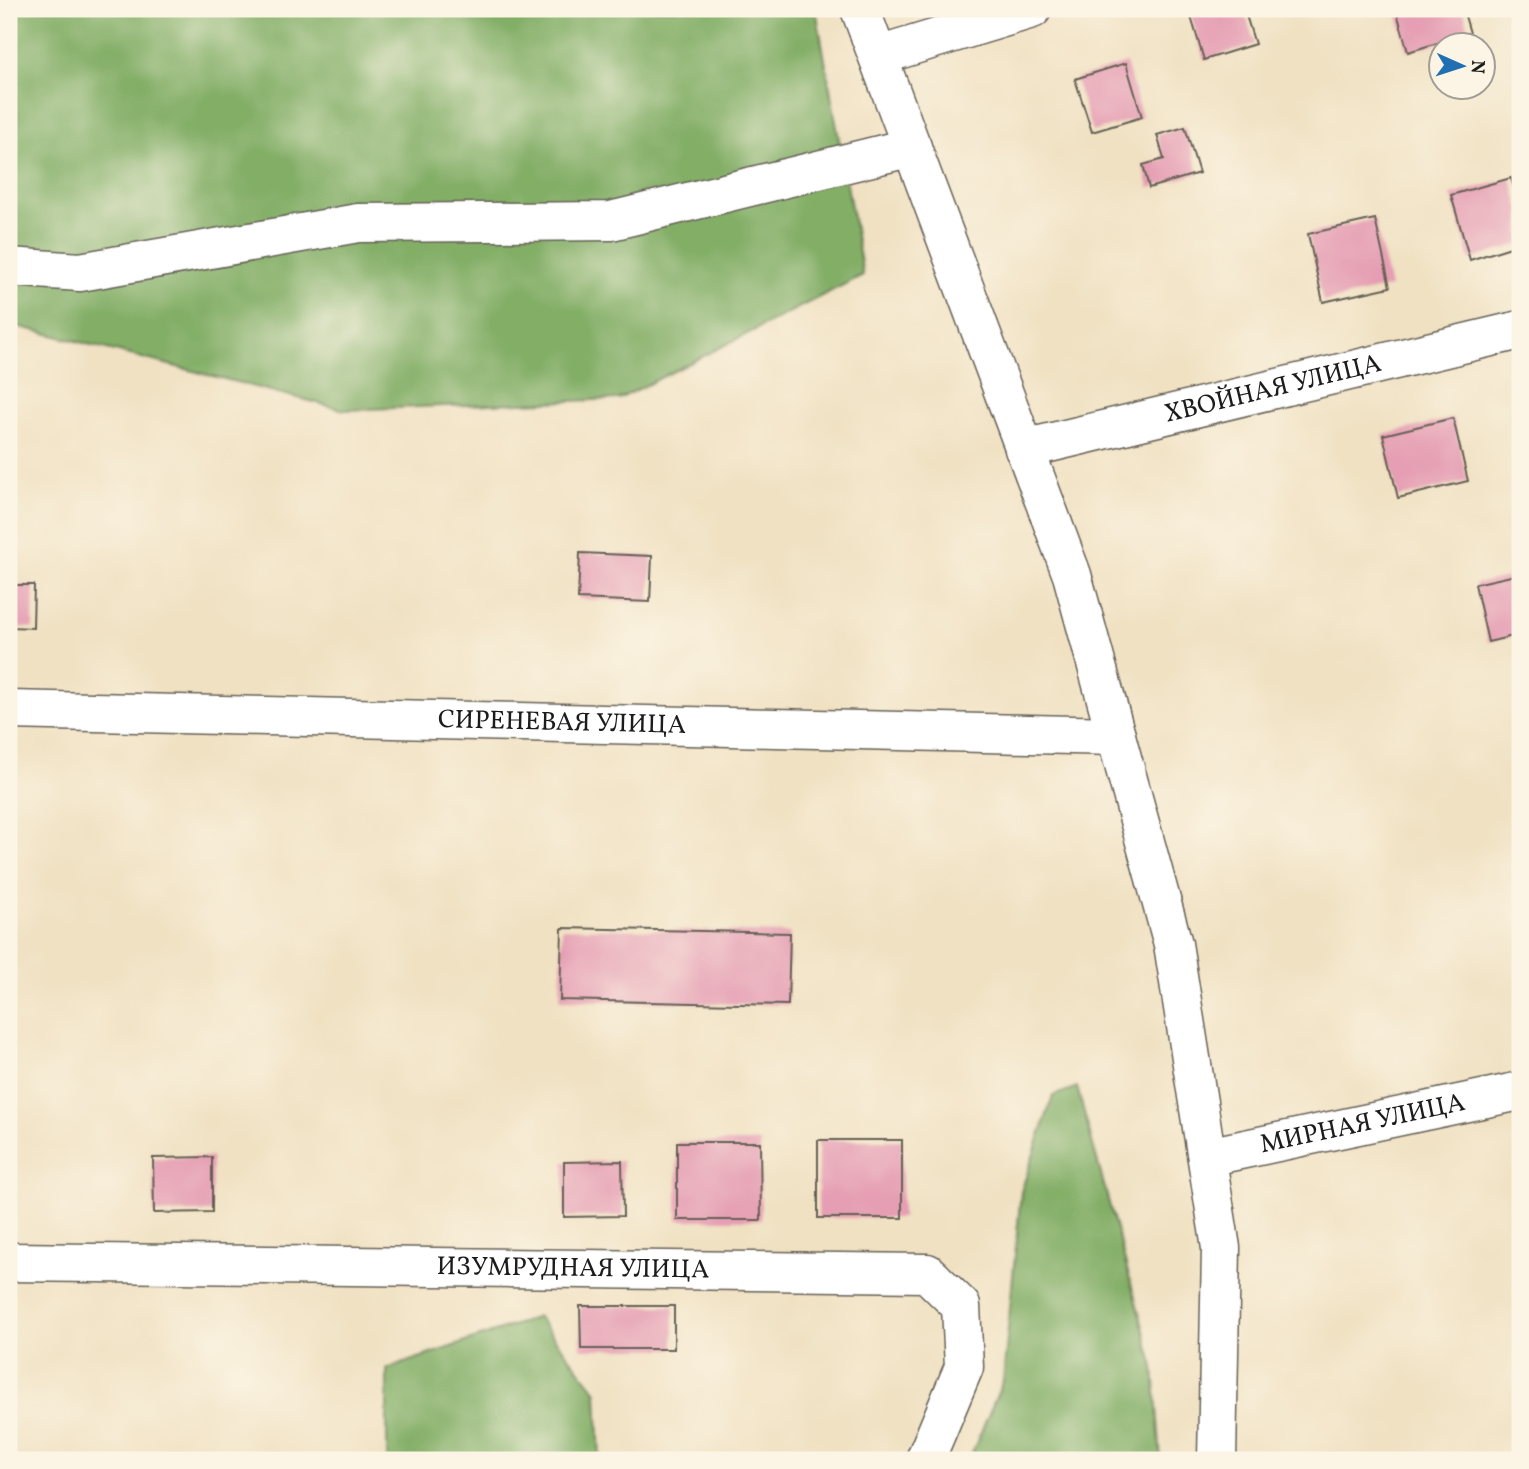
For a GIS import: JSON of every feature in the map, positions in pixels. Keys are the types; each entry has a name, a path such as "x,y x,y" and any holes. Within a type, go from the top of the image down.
{"street":[{"path":"860,9 1072,575 1173,944 1222,1248 1217,1460"},
{"path":"878,56 1032,9"},
{"path":"9,267 80,272 358,223 611,221 912,147"},
{"name":"ХВОЙНАЯ УЛИЦА","path":"1024,449 1520,330"},
{"name":"СИРЕНЕВАЯ УЛИЦА","path":"9,710 1116,736"},
{"name":"МИРНАЯ УЛИЦА","path":"1207,1157 1520,1091"},
{"name":"ИЗУМРУДНАЯ УЛИЦА","path":"9,1262 927,1273 961,1306 964,1367 925,1460"}],"green space":[{"path":"9,9 816,9 863,275 619,399 345,410 9,324"},
{"path":"1077,1087 1154,1367 1161,1460 969,1460 1003,1381 1021,1192 1053,1096"},
{"path":"538,1317 597,1392 600,1460 387,1460 387,1369"}],"building":[{"path":"1244,9 1255,44 1204,60 1189,10"},
{"path":"1396,9 1463,9 1470,32 1428,32 1428,46 1408,52"},
{"path":"1126,63 1142,117 1092,132 1075,79"},
{"path":"1185,127 1199,173 1149,188 1143,165 1164,159 1157,135"},
{"path":"1511,178 1520,210 1520,244 1470,260 1451,195"},
{"path":"1375,219 1390,287 1323,302 1308,234"},
{"path":"1453,418 1468,481 1398,498 1383,435"},
{"path":"580,553 652,556 650,602 578,599"},
{"path":"1520,574 1520,629 1516,630 1517,635 1488,642 1475,584"},
{"path":"9,585 34,585 33,628 12,627 12,635 9,635"},
{"path":"562,928 790,933 788,1005 560,1000"},
{"path":"818,1140 902,1140 902,1218 818,1218"},
{"path":"677,1142 760,1142 761,1220 677,1220"},
{"path":"212,1157 212,1212 154,1213 153,1158"},
{"path":"622,1161 623,1216 564,1217 564,1162"},
{"path":"580,1306 674,1306 674,1349 581,1349"}]}
